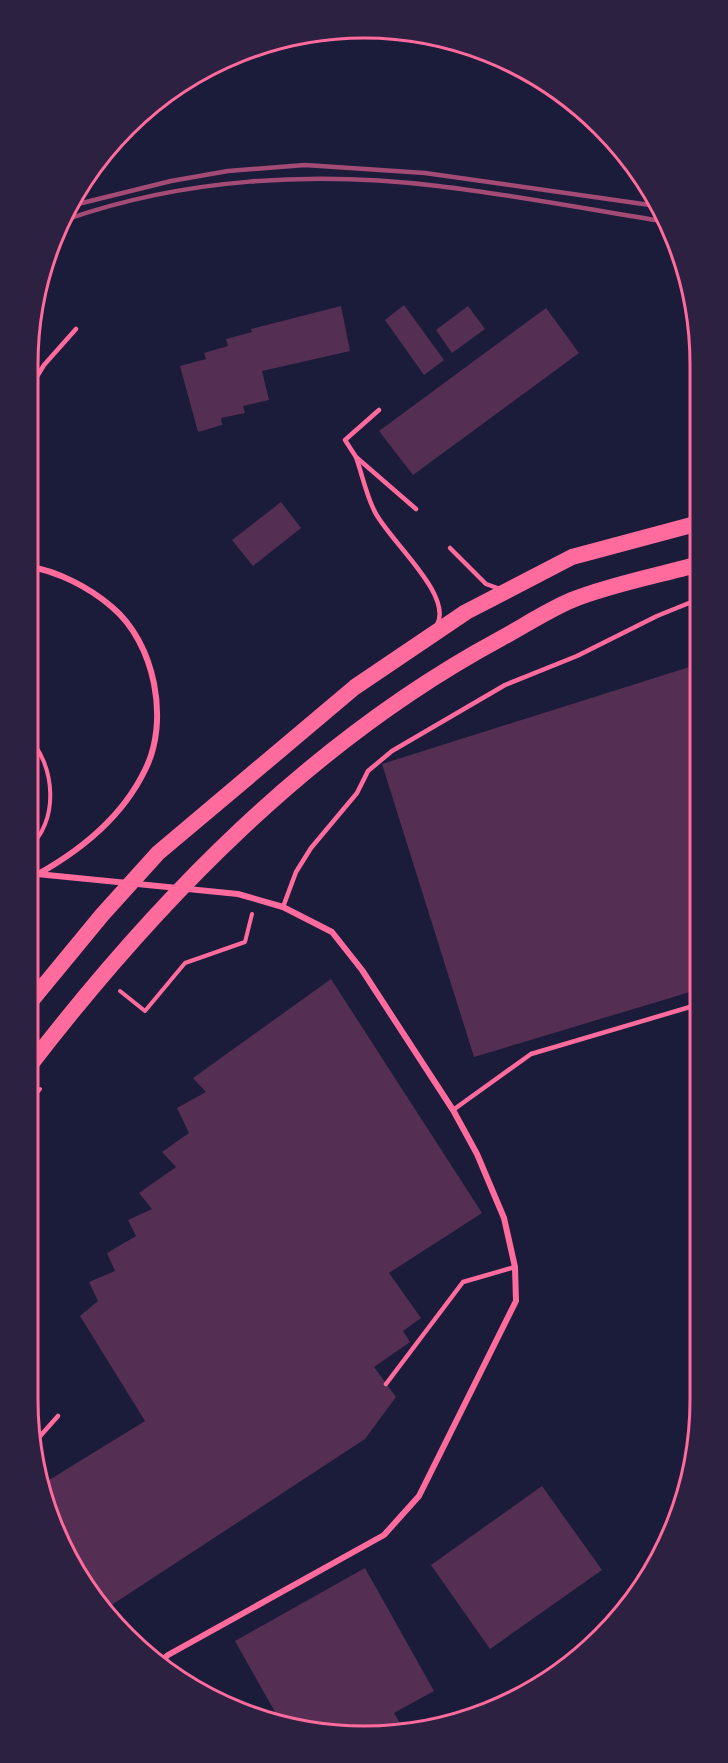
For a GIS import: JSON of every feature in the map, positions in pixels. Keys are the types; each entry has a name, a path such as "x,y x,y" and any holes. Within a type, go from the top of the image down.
{"highway":[{"path":"38,993 102,915 158,853 355,687 466,612 572,557 690,525"},
{"path":"38,1056 154,918 214,856 281,793 381,712 476,653 572,600 690,567"}],"street":[{"path":"38,569 64,577 113,607 131,628 145,656 157,711 155,738 146,768 130,797 107,823 80,847 38,872"},
{"path":"38,874 238,894 283,907 332,932 363,970 453,1110 477,1154 504,1218 515,1267 516,1301 419,1496 384,1535 165,1658"}],"lane":[{"path":"38,375 76,329"},
{"path":"379,410 345,440 356,457 375,512 437,598 440,619 431,635"},
{"path":"356,457 416,509"},
{"path":"450,548 486,584 507,592"},
{"path":"283,907 296,872 311,848 357,793 368,771 392,751 505,685 578,657 657,616 690,603"},
{"path":"453,1110 531,1054 690,1007"},
{"path":"386,1384 463,1282 515,1267"},
{"path":"40,1437 58,1416"}],"path":[{"path":"38,751 42,757 51,791 38,835"},
{"path":"117,989 145,1011 185,963 245,942 256,898"}],"building":[{"path":"404,305 444,360 424,375 385,320"},
{"path":"341,306 350,351 262,371 269,400 243,406 245,413 221,418 222,425 198,432 180,366 206,359 204,353 228,346 226,339 252,332 251,329"},
{"path":"468,306 485,329 452,353 436,330"},
{"path":"546,308 579,353 413,475 379,431"},
{"path":"281,502 301,528 253,566 232,540"},
{"path":"690,667 690,992 474,1057 382,764"},
{"path":"331,979 482,1213 389,1273 421,1318 403,1331 410,1342 374,1367 396,1397 365,1439 111,1605 81,1562 71,1543 62,1524 48,1481 145,1421 80,1316 98,1301 89,1282 115,1271 107,1253 136,1236 128,1220 152,1209 139,1193 176,1167 162,1152 189,1133 177,1108 206,1092 193,1078"},
{"path":"542,1486 602,1570 490,1649 431,1565"},
{"path":"365,1568 434,1691 394,1713 400,1724 343,1725 279,1714 276,1713 235,1641"}],"railway":[{"path":"80,204 171,181 228,171 305,165 425,173 649,205"},
{"path":"72,218 156,195 203,187 297,179 344,179 438,186 657,220"}]}
